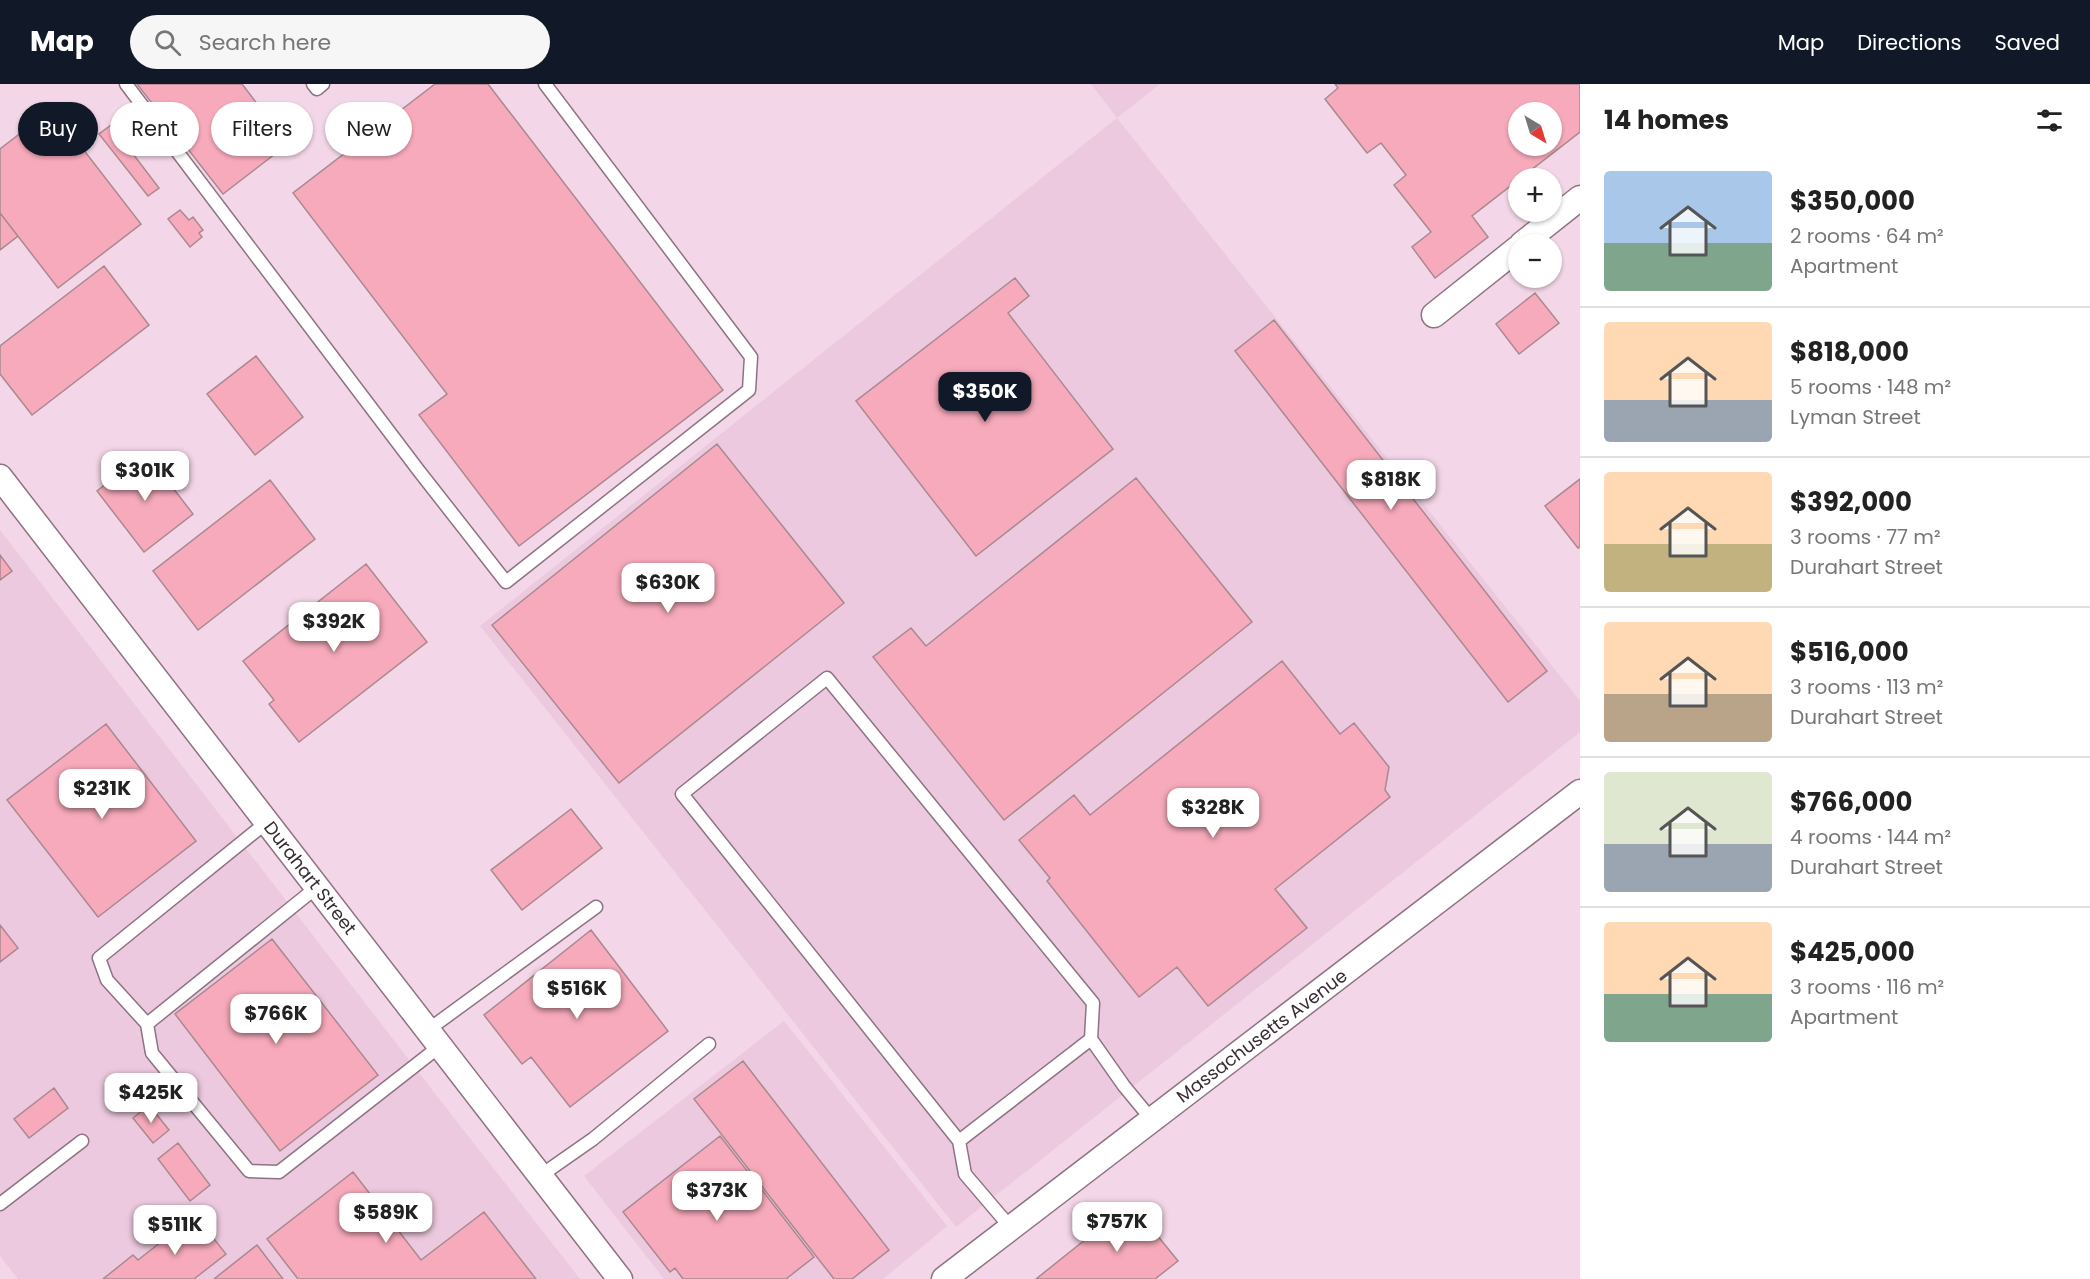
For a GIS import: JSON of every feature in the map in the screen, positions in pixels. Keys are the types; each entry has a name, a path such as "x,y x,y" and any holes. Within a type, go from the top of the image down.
{"street":[{"path":"1535,234 1580,198"},
{"path":"1434,315 1508,256"},
{"name":"Durahart Street","path":"0,477 620,1279"},
{"name":"Massachusetts Avenue","path":"944,1279 973,1271 1011,1228 1580,792"}],"lane":[{"path":"126,84 419,471 506,582 749,390 752,357 545,84"},
{"path":"313,84 317,89 323,84"},
{"path":"1011,1228 965,1174 959,1141 682,794 826,678 1093,1003 1091,1039 1124,1086 1152,1120"},
{"path":"267,822 99,958 107,980 147,1024 152,1053 249,1171 279,1172 434,1038 596,907"},
{"path":"147,1024 317,887"},
{"path":"959,1141 1091,1039"},
{"path":"540,1176 593,1139 709,1044"},
{"path":"0,1204 82,1141"}],"shaded area":[{"path":"1091,84 1160,84 1117,118"},
{"path":"1117,118 1580,701 1580,732 956,1227 480,626"},
{"path":"0,530 580,1279 18,1279 0,1256"},
{"path":"784,1021 947,1226 883,1279 664,1279 584,1176"}],"building":[{"path":"137,84 242,84 256,102 211,102 211,156 272,156 223,194 193,156 199,156 199,102 151,102"},
{"path":"435,84 488,84 723,390 519,546 419,415 447,394 293,193 341,156 412,156 412,102"},
{"path":"1335,84 1580,84 1580,132 1562,146 1562,102 1508,102 1508,156 1549,156 1534,168 1508,168 1508,188 1472,216 1488,237 1435,278 1412,247 1431,232 1394,185 1406,175 1381,143 1367,153 1325,99 1338,88"},
{"path":"110,126 110,148 99,134"},
{"path":"18,135 18,156 88,156 141,224 58,288 0,213 0,149"},
{"path":"116,156 135,156 159,188 148,196"},
{"path":"180,210 189,220 193,217 203,230 199,233 202,237 190,247 168,219"},
{"path":"0,213 18,236 0,250"},
{"path":"104,266 149,325 32,415 0,374 0,346"},
{"path":"1015,278 1029,296 1008,313 1113,449 976,556 856,401"},
{"path":"1535,293 1559,323 1519,354 1496,324"},
{"path":"1274,320 1547,671 1508,702 1235,351"},
{"path":"256,356 303,417 255,455 207,394"},
{"path":"717,444 844,603 619,783 492,625"},
{"path":"146,453 193,514 144,552 97,491"},
{"path":"1136,478 1252,622 1004,820 873,657 911,628 926,646"},
{"path":"1580,479 1580,547 1578,548 1545,506"},
{"path":"270,480 315,539 198,630 153,571"},
{"path":"0,555 12,571 0,580"},
{"path":"366,564 427,642 299,742 269,704 274,700 243,661"},
{"path":"1282,661 1340,734 1354,723 1389,767 1385,790 1390,797 1275,889 1307,928 1208,1006 1177,967 1139,997 1047,881 1050,878 1019,840 1074,795 1090,815"},
{"path":"106,724 196,841 98,917 7,800"},
{"path":"571,809 602,848 522,910 491,870"},
{"path":"0,925 18,948 0,962"},
{"path":"591,930 668,1031 570,1107 531,1057 522,1064 484,1015"},
{"path":"272,939 378,1075 280,1151 175,1014"},
{"path":"743,1061 889,1250 852,1279 834,1279 694,1099"},
{"path":"54,1088 68,1108 29,1138 14,1119"},
{"path":"149,1105 169,1130 153,1143 133,1118"},
{"path":"720,1136 814,1257 786,1279 683,1279 675,1268 670,1272 623,1212"},
{"path":"178,1143 210,1185 190,1201 158,1159"},
{"path":"353,1172 421,1260 484,1212 536,1279 298,1279 267,1239"},
{"path":"1131,1203 1178,1261 1155,1279 1036,1279"},
{"path":"195,1215 226,1254 194,1279 103,1279 133,1255 138,1260"},
{"path":"257,1245 283,1279 214,1279"}]}
